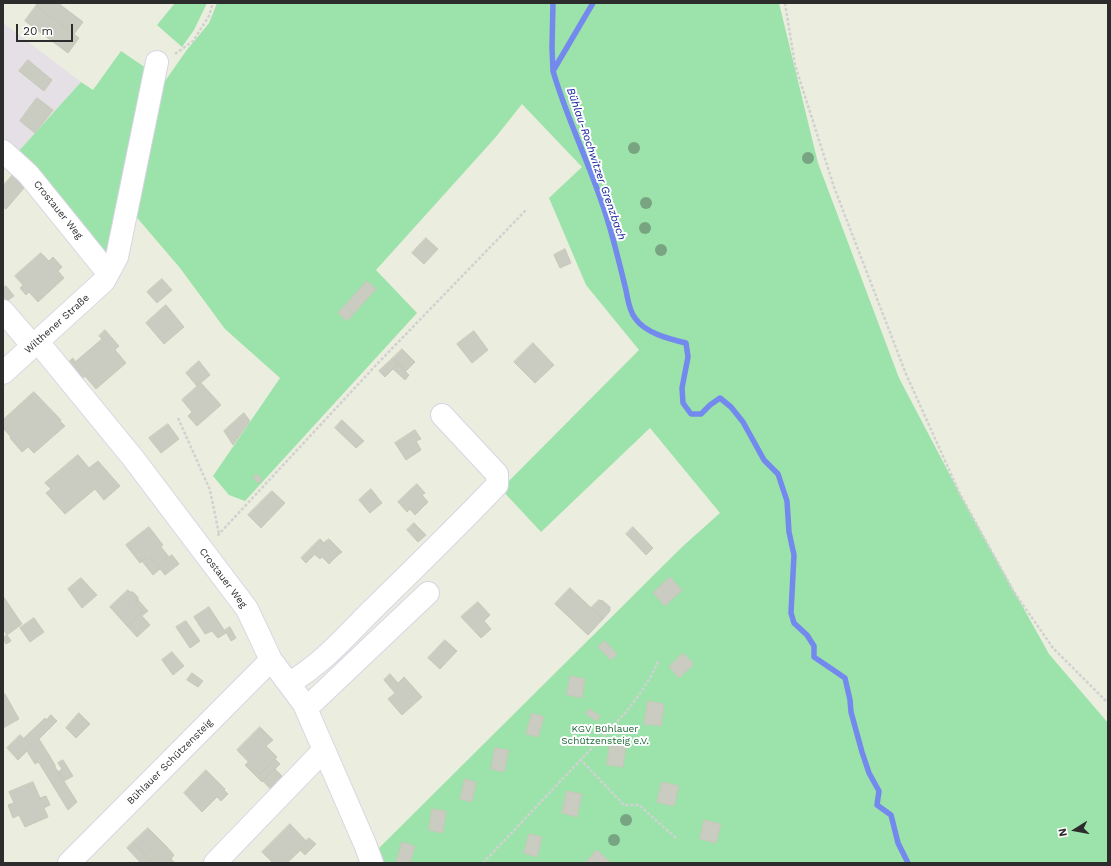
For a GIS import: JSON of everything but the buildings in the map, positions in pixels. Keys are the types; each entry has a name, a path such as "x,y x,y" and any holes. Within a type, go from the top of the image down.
{"street":[{"name":"Wilthener Straße","path":"3,373 104,281 117,257 157,62"},
{"name":"Crostauer Weg","path":"3,151 28,174 108,273"},
{"name":"Crostauer Weg","path":"3,311 36,344 133,458 247,609 271,660 304,704 372,863"},
{"path":"289,683 304,675 329,653 446,538 497,485 497,474 442,415"},
{"path":"304,704 313,702 428,593"},
{"name":"Bühlauer Schützensteig","path":"69,863 271,660"},
{"path":"215,863 324,750"}],"path":[{"path":"157,62 167,61 193,42 209,16 213,3"},
{"path":"785,3 795,65 834,187 906,374 960,494 1014,592 1053,648 1108,703"},
{"path":"219,534 378,363 527,210"},
{"path":"178,418 210,490 219,534 214,565"},
{"path":"483,863 634,703 652,676 659,660"},
{"path":"580,759 624,805 639,804 677,839"}],"shaded area":[{"path":"3,23 81,82 17,153 3,142"}],"green space":[{"path":"175,3 207,3 194,30 182,47 157,25"},
{"name":"KGV Bühlauer Schützensteig e.V.","path":"217,3 779,3 818,163 899,378 960,494 1049,654 1108,723 1108,863 380,863 376,851 682,547 720,513 650,428 541,532 501,489 639,350 586,285 549,198 582,167 522,104 495,138 376,270 417,313 245,501 229,495 213,476 280,378 225,329 180,268 133,213 156,94 186,51 209,23"},
{"path":"121,51 149,70 112,247 102,254 17,153 81,82 93,90"}],"waterway":[{"path":"553,3 553,71"},
{"name":"Bühlau-Rochwitzer Grenzbach","path":"593,3 553,71 566,110 603,205 626,290 628,303 635,318 645,328 658,335 686,343 688,357 682,388 683,403 691,414 701,414 720,398 731,407 743,422 764,460 778,474 787,501 789,532 794,555 791,613 794,623 807,635 814,646 814,657 845,678 851,712 862,752 869,773 879,791 877,805 891,815 898,843 908,863"}]}
